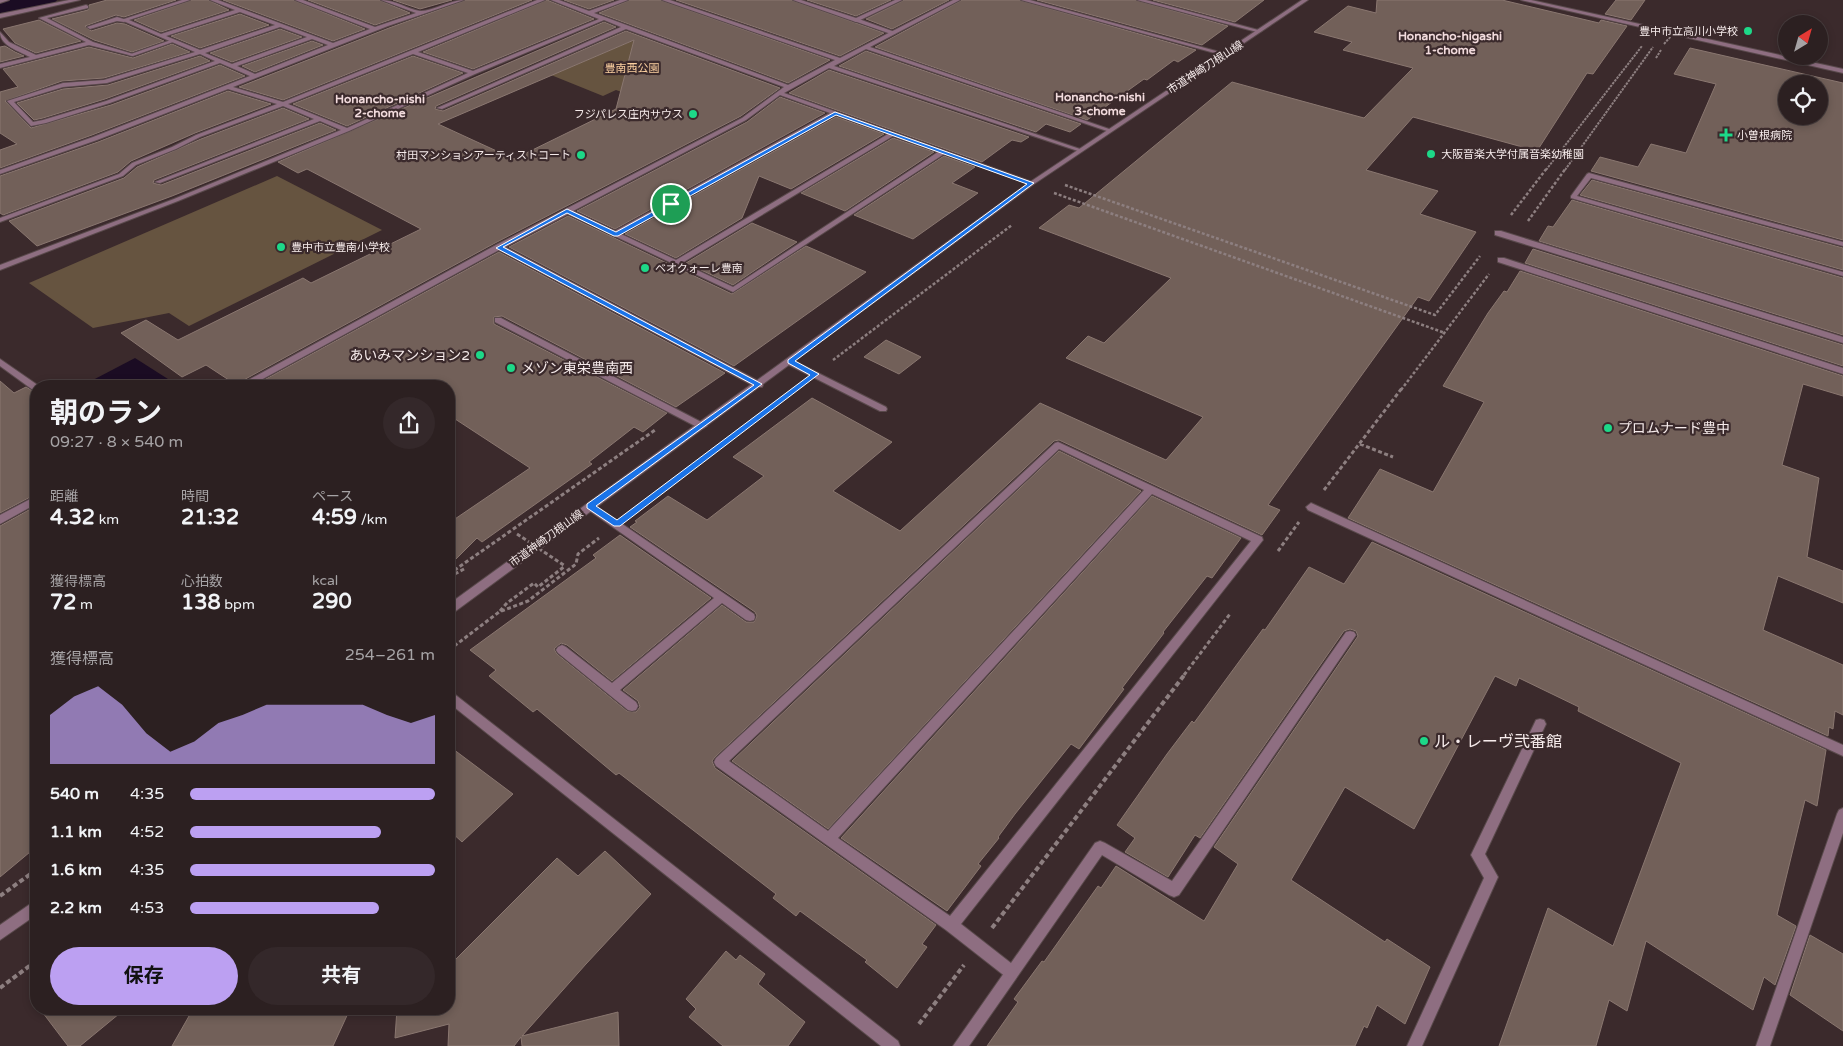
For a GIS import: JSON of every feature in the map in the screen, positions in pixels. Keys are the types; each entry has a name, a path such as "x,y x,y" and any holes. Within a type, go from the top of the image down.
{"street":[{"path":"0,1 6,0"},
{"path":"0,16 77,0"},
{"path":"124,20 187,0"},
{"path":"213,0 333,45"},
{"path":"298,0 376,28"},
{"path":"384,0 422,13"},
{"path":"0,172 56,154 184,106 376,28 461,0"},
{"path":"0,220 121,174 134,164 198,136 542,0"},
{"path":"554,0 603,20 788,87"},
{"path":"562,3 569,0"},
{"path":"588,13 625,0"},
{"path":"665,0 840,60"},
{"path":"796,0 893,33"},
{"path":"856,20 899,0"},
{"path":"259,380 567,211 744,119 788,87 957,0"},
{"path":"1024,0 1224,54"},
{"path":"1140,0 1259,30"},
{"name":"市道神崎刀根山線","path":"455,606 1032,183 1306,0"},
{"path":"1524,0 1843,71"},
{"path":"57,4 61,12"},
{"path":"43,16 86,7"},
{"path":"40,8 42,18 89,43 131,55 173,41"},
{"path":"161,36 240,10"},
{"path":"90,27 117,19 124,20 255,76"},
{"path":"0,268 176,200 348,130 473,73 603,20"},
{"path":"220,61 108,102 44,122 31,124 10,101 63,85 105,82 198,53 280,24"},
{"path":"440,108 624,27"},
{"path":"0,34 7,43 35,57"},
{"path":"232,66 312,37"},
{"path":"0,66 89,43"},
{"path":"865,48 1109,130"},
{"path":"414,52 473,73"},
{"path":"829,66 1080,150"},
{"path":"228,87 283,104 348,130"},
{"path":"779,93 1032,183"},
{"path":"616,234 835,113"},
{"path":"158,182 320,119"},
{"path":"676,263 892,134"},
{"path":"567,211 733,290 942,152"},
{"path":"1843,244 1589,175 1573,197 1843,274"},
{"path":"1498,234 1843,340"},
{"path":"499,248 759,384"},
{"path":"1500,260 1843,371"},
{"path":"498,320 702,426"},
{"path":"0,362 30,384"},
{"path":"790,362 883,409"},
{"path":"951,925 1258,540 1058,445 720,762 951,925 1011,972"},
{"path":"829,839 1151,489"},
{"path":"0,520 30,503"},
{"path":"590,506 750,617"},
{"path":"1311,507 1843,751"},
{"path":"612,690 722,597"},
{"path":"960,1046 1100,847 1174,890 1350,635"},
{"path":"562,650 632,706"},
{"path":"455,701 893,1046"},
{"path":"1414,1046 1491,877 1478,855 1540,724"},
{"path":"1764,1046 1843,814"},
{"path":"0,933 30,911"}],"path":[{"path":"1664,44 1680,26"},
{"path":"1515,239 1659,40"},
{"path":"1064,185 1435,315 1642,45"},
{"path":"1072,179 1054,193 1445,333"},
{"path":"499,612 528,601 576,564 578,554 1014,223"},
{"path":"1275,554 1500,260"},
{"path":"1360,444 1393,457"},
{"path":"455,645 499,612 506,603 534,584 538,587 565,566 517,534"},
{"path":"455,574 470,566"},
{"path":"919,1024 1234,609"},
{"path":"0,896 30,874"},
{"path":"0,988 30,966"}],"green space":[{"name":"豊南西公園","path":"632,41 697,64 630,95 616,90 603,96 551,75"},
{"path":"277,176 382,230 189,326 169,313 93,328 29,283"}],"shaded area":[{"path":"135,358 170,380 93,380"}],"building":[{"path":"107,0 176,0 124,17 116,15 85,26 91,31 117,23 125,24 164,41 132,52 94,40 52,19 88,10 89,5"},
{"path":"192,0 208,0 229,10 161,32 134,20"},
{"path":"223,0 293,0 365,29 333,41"},
{"path":"308,0 379,0 410,13 375,25"},
{"path":"393,0 452,0 420,9"},
{"path":"466,0 532,0 283,100 239,87 389,28"},
{"path":"547,0 594,19 473,69 423,52"},
{"path":"564,0 614,0 589,9"},
{"path":"630,0 660,0 830,60 788,83 599,13"},
{"path":"676,0 791,0 884,33 840,56"},
{"path":"807,0 891,0 856,16"},
{"path":"904,0 949,0 892,29 866,19"},
{"path":"962,0 1019,0 1196,50 1178,62 1174,60 1147,80 1144,79 1087,120 875,47"},
{"path":"1037,0 1135,0 1228,26 1202,45"},
{"path":"1153,0 1264,0 1235,22"},
{"path":"1377,0 1502,0 1599,23 1601,20 1627,26 1593,74 1587,73 1537,151 1413,117 1366,170 1438,191 1420,214 1476,232 1429,301 1418,297 1268,505 1280,510 1262,535 1059,440 1054,441 712,761 715,768 936,925 922,944 927,947 897,988 865,962 867,960 800,911 796,916 773,898 776,894 619,773 616,775 537,709 533,712 489,676 496,670 470,650 596,558 593,555 620,535 711,598 612,681 567,645 561,643 554,649 557,654 627,711 636,712 640,707 638,701 623,690 722,605 746,622 754,622 757,616 755,612 630,527 668,496 707,520 764,476 733,457 812,398 892,442 833,491 900,531 1040,403 1166,460 1203,417 1066,358 1088,336 1104,343 1171,278 1039,228 1069,205 1079,208 1232,82 1364,118 1413,68 1343,50 1352,42 1314,32 1348,6 1376,13"},
{"path":"1616,0 1645,0 1631,20 1605,14"},
{"path":"240,14 269,25 200,48 171,36"},
{"path":"39,20 81,41 36,53 15,43 3,29"},
{"path":"604,22 616,27 436,106 435,109 443,111 626,31 780,88 741,116 495,243 244,380 229,380 206,365 182,377 121,333 146,320 178,340 303,278 311,283 421,229 307,169 298,173 278,162","holes":["634,40 616,109 514,159 438,124"]},
{"path":"280,29 302,37 232,62 210,53"},
{"path":"312,41 323,45 255,72 242,66"},
{"path":"172,44 190,52 104,78 62,81 5,101 31,128 111,105 220,65 245,76 0,168 0,150 17,144 0,133 0,92 18,87 3,69 89,47 133,58"},
{"path":"5,46 24,56 0,62 0,47"},
{"name":"小曽根病院","path":"1690,48 1808,75 1778,75 1778,125 1828,125 1828,80 1843,83 1843,240 1591,171 1600,157 1638,167 1651,144 1686,153 1716,84 1674,74"},
{"path":"866,51 1081,124 1070,132 1046,124 1036,132 839,66"},
{"path":"200,56 210,61 105,99 43,118 34,120 17,103 63,89 108,85"},
{"path":"413,56 463,73 347,126 293,104"},
{"path":"829,70 1029,137 1021,142 1012,140 982,162 789,93"},
{"path":"228,91 271,104 195,133 131,161 118,172 3,215 0,213 0,176 98,142"},
{"path":"780,97 825,113 615,229 577,211 747,122"},
{"path":"283,108 309,119 154,180 153,183 161,185 320,123 336,130 172,196 37,246 9,221 124,178 137,167 201,139"},
{"path":"836,117 884,134 791,189 759,176 742,218 676,258 625,234"},
{"path":"893,138 934,152 845,211 801,193"},
{"path":"944,156 975,167 952,183 978,193 913,239 854,215"},
{"path":"1592,180 1843,248 1843,270 1580,195"},
{"path":"1572,200 1843,278 1843,335 1539,241 1548,226 1553,227"},
{"path":"568,216 732,294 806,246 866,272 734,366 509,247"},
{"path":"752,223 797,242 733,285 686,263"},
{"path":"1533,249 1843,345 1843,366 1525,263"},
{"path":"499,252 725,373 676,407 502,316 494,317 494,324 667,413 643,432 634,427 589,462 592,464 482,542 477,538 455,560 455,519 530,468 455,419 455,380 264,380"},
{"path":"1520,271 1843,376 1843,396 1803,384 1782,465 1819,478 1807,557 1843,571 1843,603 1778,576 1763,630 1843,665 1843,715 1835,711 1833,729 1829,727 1828,736 1348,518 1380,469 1433,492 1484,402 1443,386 1488,313 1504,291 1507,292"},
{"path":"886,340 921,357 899,374 864,357"},
{"path":"0,381 14,393 26,387 30,389 30,497 0,513"},
{"path":"1059,451 1141,491 828,829 732,761"},
{"path":"1152,496 1241,538 1212,578 1207,576 1163,632 1122,688 1124,689 1079,749 1071,744 1015,814 978,864 981,866 947,911 841,838"},
{"path":"30,509 30,852 0,877 0,526"},
{"path":"1372,542 1826,750 1817,806 1805,800 1777,915 1796,926 1775,985 1764,977 1753,1010 1646,941 1627,1011 1609,1000 1596,1046 1499,1046 1548,908 1613,946 1681,763 1578,711 1579,707 1519,678 1516,686 1495,676 1414,829 1345,787 1291,880 1385,942 1387,939 1430,967 1405,1024 1377,1005 1367,1028 1364,1026 1355,1046 987,1046 1018,1002 1014,999 1042,961 1044,962 1098,886 1101,888 1116,866 1204,921 1238,864 1214,847 1358,636 1356,631 1350,629 1344,631 1200,838 1195,835 1168,877 1125,852 1135,838 1117,825 1192,721 1194,723 1263,629 1265,630 1309,567 1344,584"},
{"path":"455,750 513,794 462,842 455,836"},
{"path":"605,851 651,894 522,1036 618,1012 619,1046 522,1046 521,1037 514,1046 448,1046 449,1024 395,1038 397,1015 455,1015 455,960 557,858 578,876"},
{"path":"1810,935 1843,954 1843,1031 1790,995"},
{"path":"726,951 736,960 740,955 765,974 758,984 805,1022 788,1046 723,1046 689,1017 696,1009 686,999"},
{"path":"45,1015 118,1015 80,1046 68,1046"},
{"path":"190,1015 347,1015 333,1046 172,1046"}],"waterway":[{"path":"0,8 41,0"}],"place":[{"name":"豊中市立高川小学校","path":"1748,31"},
{"name":"フジパレス庄内サウス","path":"693,114"},
{"name":"小曽根病院","path":"1726,135"},
{"name":"大阪音楽大学付属音楽幼稚園","path":"1431,154"},
{"name":"村田マンションアーティストコート","path":"581,155"},
{"name":"豊中市立豊南小学校","path":"281,247"},
{"name":"ベオクォーレ豊南","path":"645,268"},
{"name":"あいみマンション2","path":"480,355"},
{"name":"メゾン東栄豊南西","path":"511,368"},
{"name":"プロムナード豊中","path":"1608,428"},
{"name":"ル・レーヴ弐番館","path":"1424,741"}],"district":[{"name":"Honancho-higashi 1-chome","path":"1450,43"},
{"name":"Honancho-nishi 3-chome","path":"1100,104"},
{"name":"Honancho-nishi 2-chome","path":"380,106"}],"route":[{"path":"835,113 1032,183 790,362 815,374 617,524 590,506 759,384 499,248 567,211 616,234 671,204 835,113"}]}
